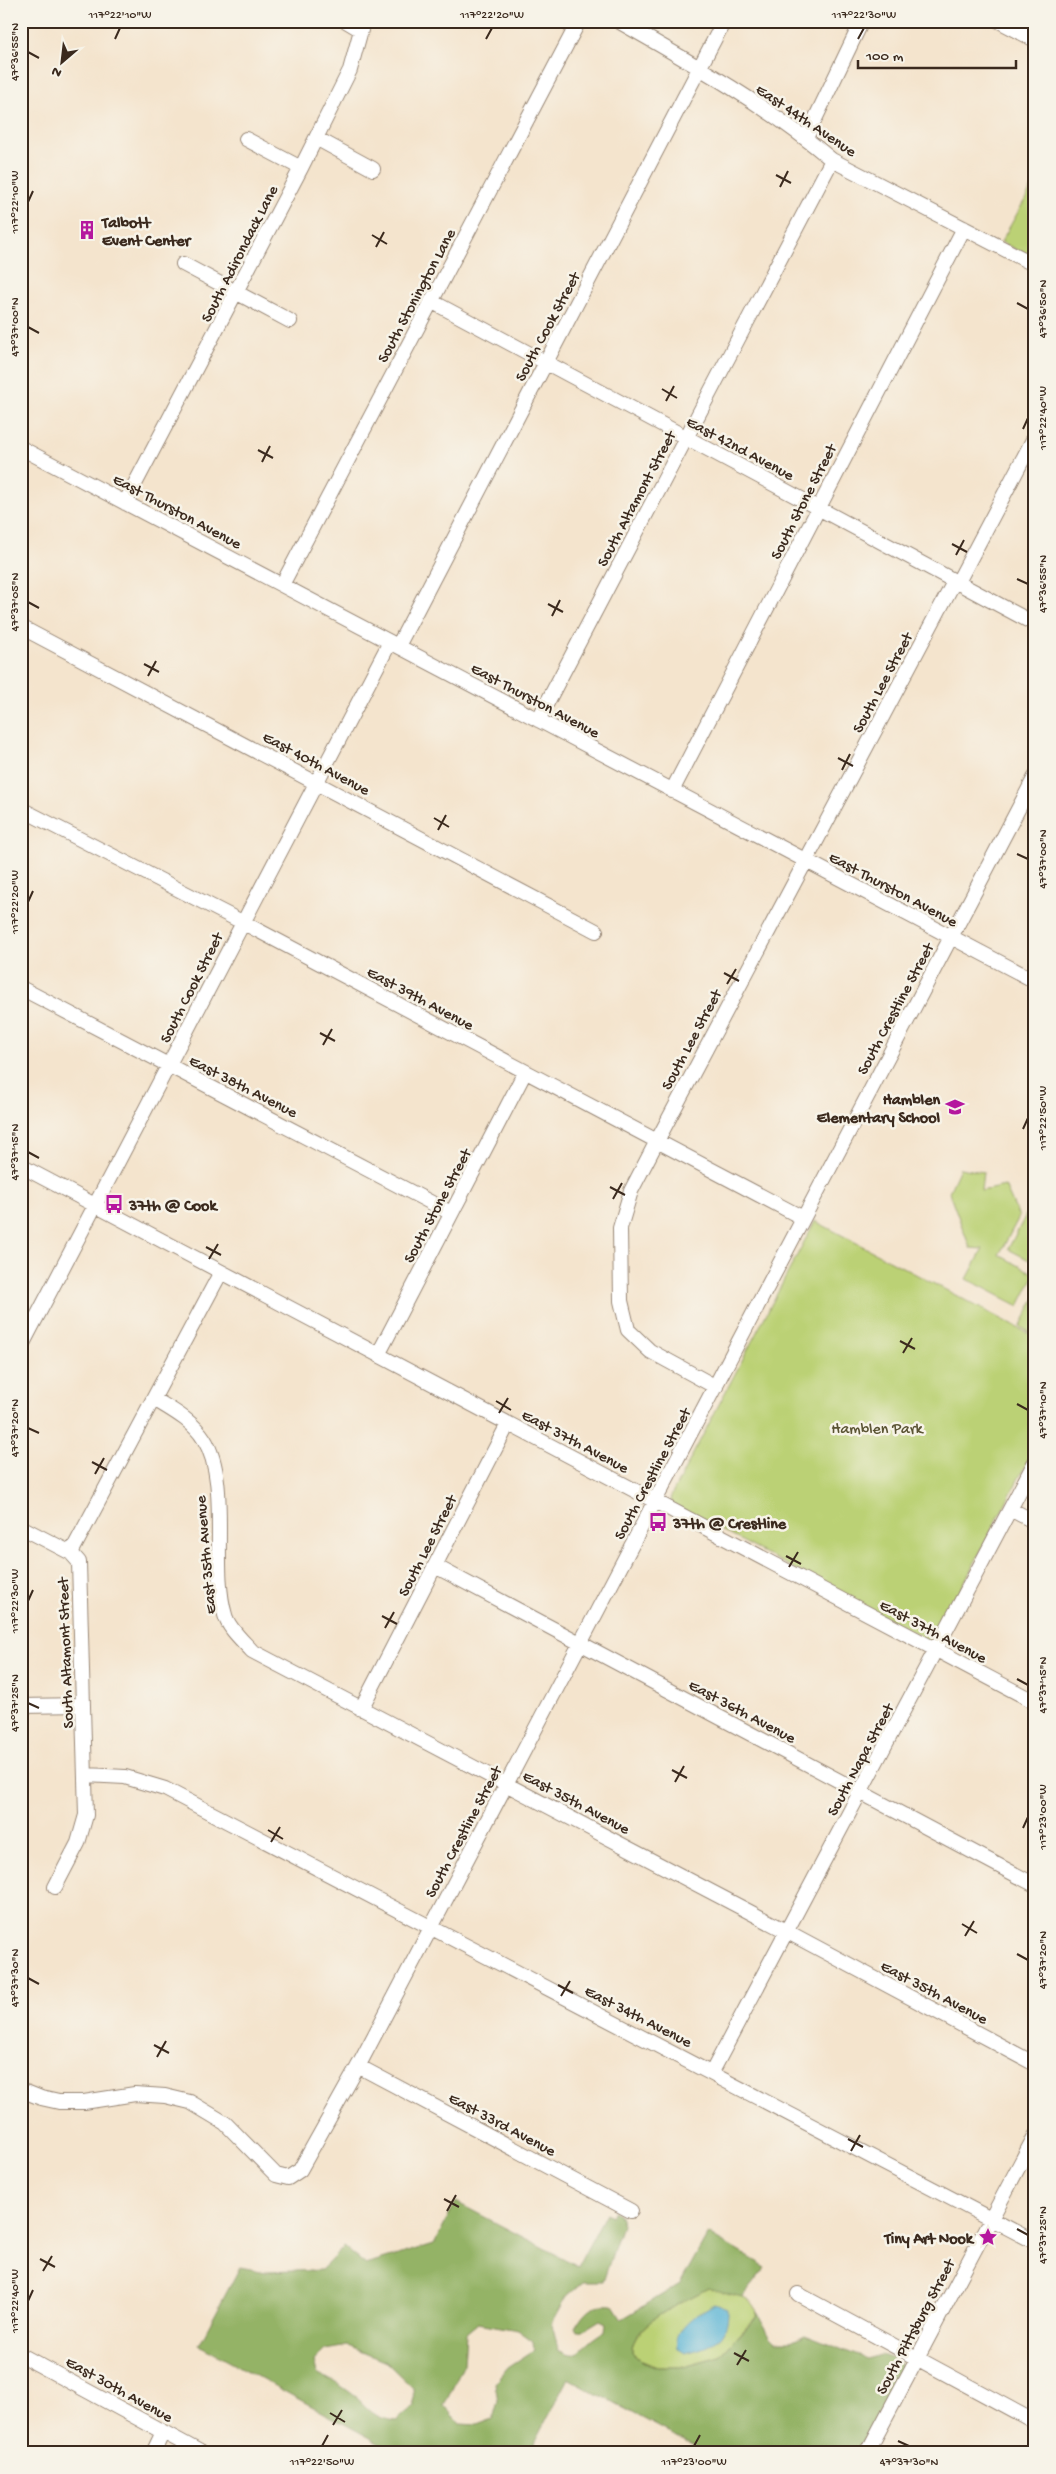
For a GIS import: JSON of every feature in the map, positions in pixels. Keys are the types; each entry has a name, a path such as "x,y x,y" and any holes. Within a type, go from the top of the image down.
{"street":[{"name":"South Adirondack Lane","path":"125,503 237,293 350,70 364,25 346,21"},
{"name":"South Stonington Lane","path":"282,585 579,21"},
{"name":"East 44th Avenue","path":"618,21 700,67 806,138 832,160 1035,265"},
{"name":"South Cook Street","path":"21,1347 169,1066 242,922 546,362 724,21"},
{"path":"806,138 862,21"},
{"path":"999,21 1031,38 1035,22"},
{"path":"316,138 373,169"},
{"path":"246,139 301,168"},
{"name":"South Altamont Street","path":"538,720 832,160"},
{"name":"South Stone Street","path":"672,790 964,228"},
{"path":"183,264 290,321"},
{"name":"East 42nd Avenue","path":"432,301 1035,624"},
{"name":"South Lee Street","path":"716,1387 650,1350 628,1330 621,1301 619,1266 620,1228 631,1191 804,860 813,849 1035,436"},
{"name":"East Thurston Avenue","path":"21,448 1035,981"},
{"name":"East 40th Avenue","path":"21,627 318,782 596,931"},
{"name":"South Crestline Street","path":"21,2090 41,2098 60,2102 84,2102 135,2094 165,2096 190,2102 225,2124 276,2175 281,2178 288,2178 300,2170 358,2066 507,1784 1035,777"},
{"name":"East 39th Avenue","path":"21,809 242,922 803,1218"},
{"name":"East 38th Avenue","path":"21,988 451,1213"},
{"name":"South Stone Street","path":"378,1354 525,1072"},
{"name":"East 37th Avenue","path":"21,1166 1035,1702"},
{"path":"21,1527 71,1553 221,1272"},
{"name":"East 35th Avenue","path":"154,1399 183,1416 204,1438 215,1461 221,1581 225,1616 252,1651 1035,2064"},
{"name":"South Lee Street","path":"361,1709 508,1424"},
{"name":"South Napa Street","path":"712,2072 1035,1462"},
{"path":"1010,1509 1035,1522"},
{"name":"South Altamont Street","path":"55,1887 78,1843 86,1815 79,1562 71,1553"},
{"name":"East 36th Avenue","path":"435,1566 1035,1885"},
{"path":"21,1706 83,1705"},
{"name":"East 34th Avenue","path":"86,1775 125,1778 165,1789 712,2072 1035,2242"},
{"name":"East 33rd Avenue","path":"358,2066 631,2211"},
{"name":"South Pittsburg Street","path":"867,2453 1035,2136"},
{"path":"798,2294 1035,2422"},
{"name":"East 30th Avenue","path":"21,2355 202,2453"},
{"path":"153,2453 164,2432"}],"green space":[{"path":"1035,182 1035,259 1001,242"},
{"path":"960,1168 983,1172 981,1191 1005,1186 1019,1217 999,1255 1035,1274 1019,1306 967,1279 983,1249 970,1248 949,1192"},
{"path":"1035,1198 1035,1263 1008,1249"},
{"name":"Hamblen Park","path":"815,1221 1035,1337 1035,1447 937,1635 930,1641 672,1504 671,1496"},
{"path":"1035,1298 1035,1335 1020,1327"},
{"path":"456,2202 578,2266 606,2213 611,2216 614,2211 618,2214 622,2225 603,2282 583,2282 567,2296 552,2323 558,2349 569,2354 575,2354 605,2331 606,2323 600,2320 582,2331 577,2331 575,2327 586,2311 599,2305 613,2305 622,2319 680,2284 708,2234 766,2267 742,2297 708,2288 661,2314 649,2323 634,2342 632,2352 642,2361 657,2367 680,2367 720,2356 756,2318 757,2312 770,2336 776,2342 791,2342 805,2335 866,2359 881,2355 891,2358 900,2363 903,2369 860,2453 707,2453 568,2378 529,2453 398,2453 199,2345 240,2267 266,2272 321,2270 344,2247 366,2265 434,2244","holes":["478,2323 518,2330 533,2341 534,2350 508,2367 495,2383 498,2401 493,2419 477,2425 460,2424 444,2406 464,2364 466,2333","348,2346 386,2362 413,2388 414,2406 396,2421 387,2420 375,2415 347,2390 317,2373 314,2361 325,2350"]},
{"path":"708,2288 747,2299 756,2310 756,2317 720,2356 680,2367 657,2367 642,2361 632,2352 634,2342 649,2323 661,2314"}],"water":[{"path":"715,2304 728,2309 725,2328 721,2335 710,2345 694,2351 685,2353 677,2348 679,2333 688,2321"}],"place":[{"name":"Talbott Event Center","path":"87,230"},
{"name":"Hamblen Elementary School","path":"955,1107"},
{"name":"37th @ Cook","path":"114,1204"},
{"name":"37th @ Crestline","path":"658,1522"},
{"name":"Tiny Art Nook","path":"988,2237"}]}
